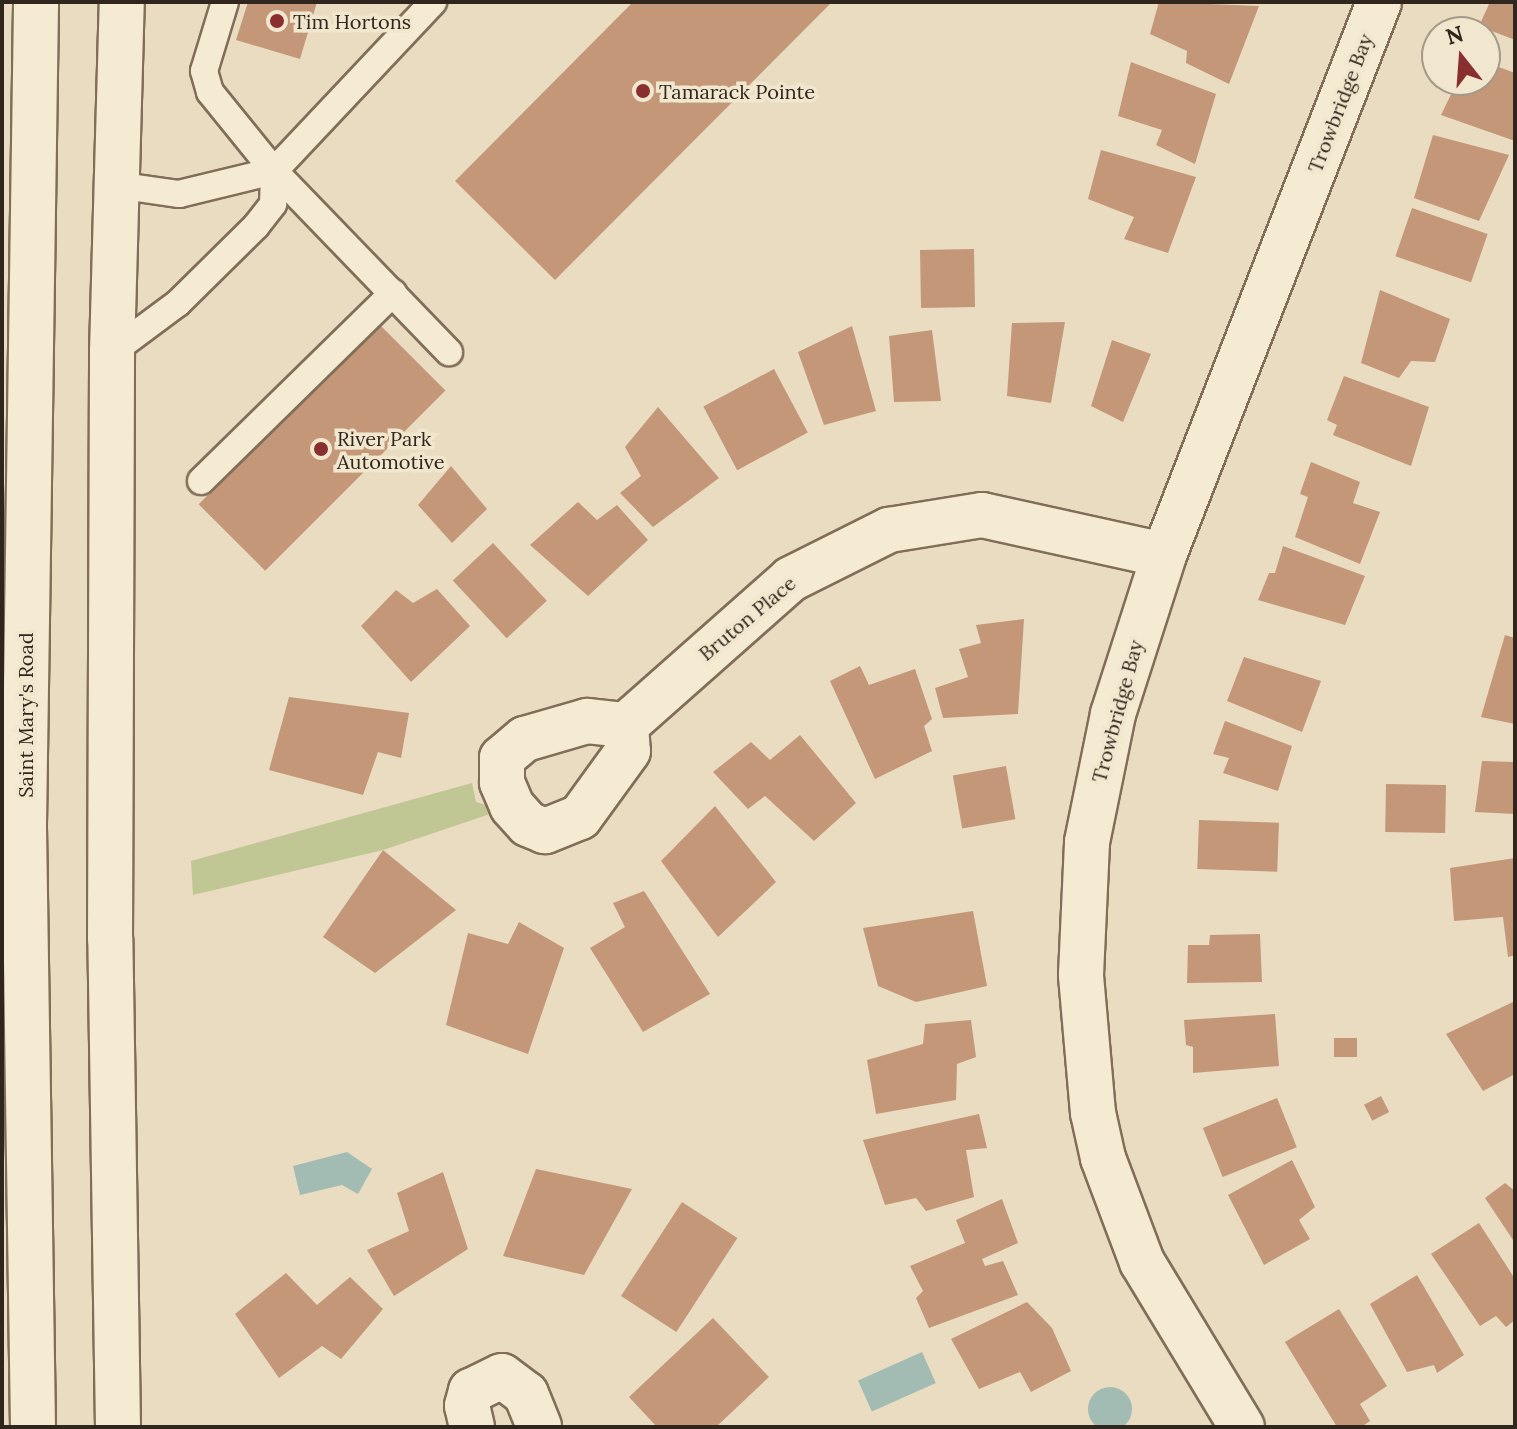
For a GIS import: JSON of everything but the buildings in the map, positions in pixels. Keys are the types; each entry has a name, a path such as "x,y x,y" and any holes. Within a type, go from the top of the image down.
{"main road":[{"path":"2,2 37,76"},
{"name":"Saint Mary's Road","path":"33,1427 24,824 36,2"},
{"path":"118,1427 110,939 112,352 122,2"},
{"name":"Trowbridge Bay","path":"1242,1427 1142,1262 1119,1206 1093,1113 1081,975 1087,842 1113,714 1164,555 1379,2"},
{"name":"Bruton Place","path":"626,725 791,579 889,530 982,515 1164,555"},
{"path":"472,1427 467,1406 471,1391 502,1376 526,1394 539,1427"}],"lane":[{"path":"225,2 204,71 210,92 274,171 449,352"},
{"path":"116,185 179,194 274,171 433,2"},
{"path":"112,352 178,303 256,226 273,204 274,171"},
{"path":"201,481 393,293"}],"green space":[{"path":"472,783 476,802 502,810 383,850 193,895 191,861"}],"water":[{"path":"347,1152 372,1169 358,1194 342,1185 300,1195 293,1166"},
{"path":"922,1352 936,1383 872,1412 858,1380"},
{"path":"1110,1387 1126,1393 1132,1409 1126,1425 1110,1431 1094,1425 1088,1409 1094,1393"}],"place":[{"name":"Tim Hortons","path":"277,21"},
{"name":"Tamarack Pointe","path":"643,91"},
{"name":"River Park Automotive","path":"321,449"}]}
